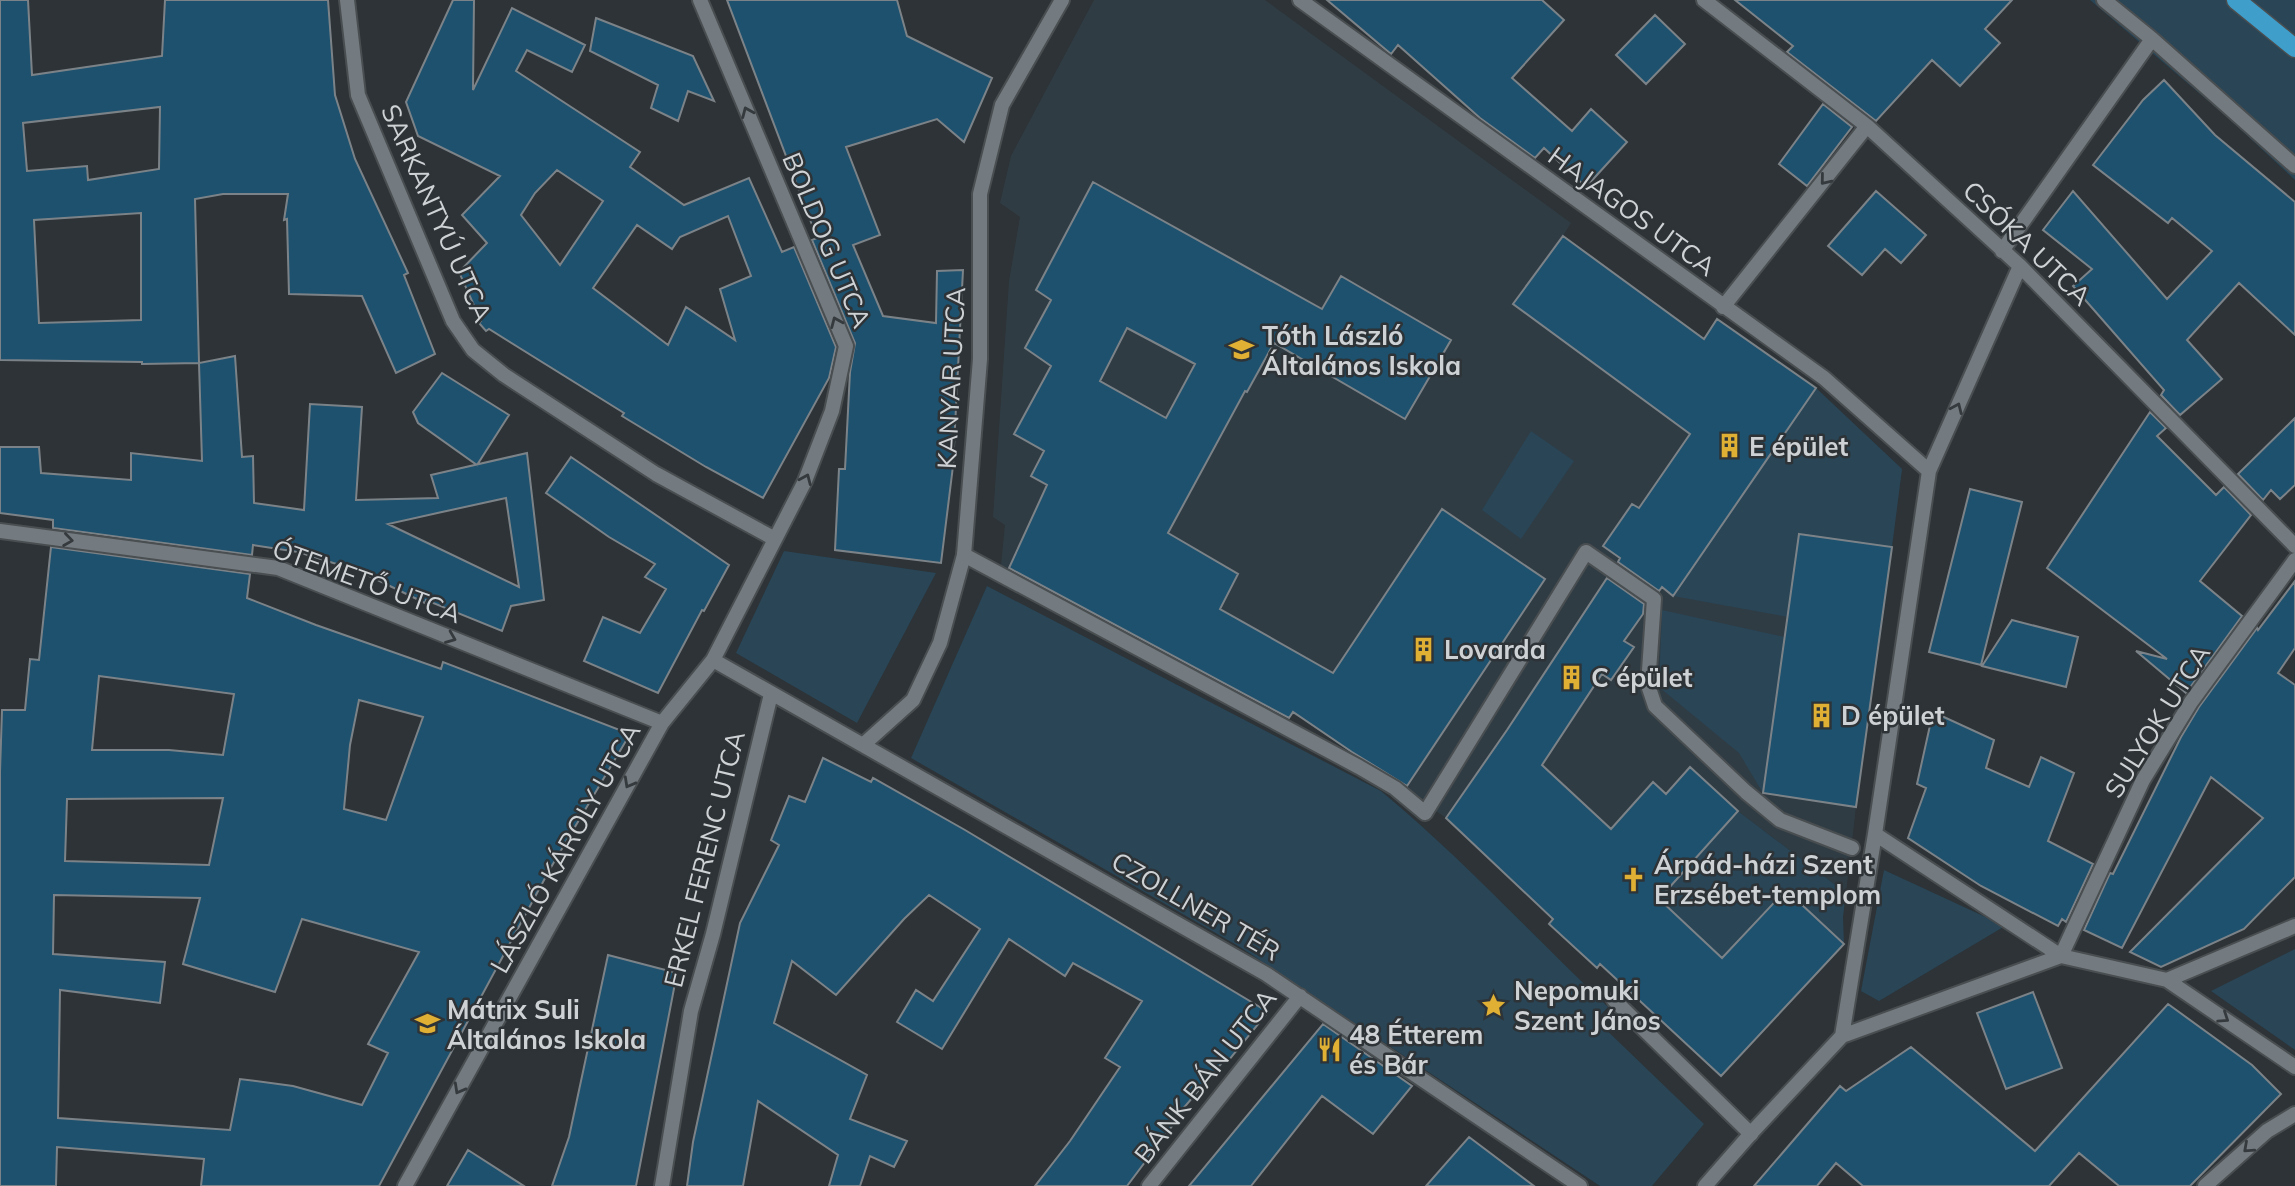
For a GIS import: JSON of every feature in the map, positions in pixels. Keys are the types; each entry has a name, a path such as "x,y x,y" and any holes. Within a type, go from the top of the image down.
{"main road":[{"path":"2236,0 2295,48"}],"street":[{"name":"SARKANTYÚ UTCA","path":"346,0 358,95 453,321 473,350 503,375 656,474 775,539"},
{"name":"BOLDOG UTCA","path":"700,0 846,346 832,411 805,481 775,539"},
{"name":"KANYAR UTCA","path":"863,745 913,700 940,643 964,555 980,359 980,194 1002,106 1062,0"},
{"name":"HAJAGOS UTCA","path":"1300,0 1824,378 1929,471"},
{"name":"CSÓKA UTCA","path":"1704,0 1867,127 2020,266 2295,546"},
{"path":"2104,0 2152,38 2295,166"},
{"path":"2002,251 2152,38"},
{"path":"1723,307 1867,127"},
{"path":"1842,1036 1929,471 2020,266"},
{"name":"ÓTEMETŐ UTCA","path":"0,531 278,568 662,723"},
{"name":"LÁSZLÓ KÁROLY UTCA","path":"405,1186 662,723 713,660 775,539"},
{"path":"964,555 1359,767 1395,788 1425,813 1586,552 1654,599 1647,685 1655,706 1746,792 1780,820 1852,848"},
{"name":"SULYOK UTCA","path":"2061,957 2143,780 2191,702 2295,560"},
{"path":"713,660 771,694"},
{"name":"CZOLLNER TÉR","path":"771,694 1266,974 1580,1186"},
{"name":"ERKEL FERENC UTCA","path":"662,1186 691,1011 713,934 771,694"},
{"path":"1875,834 2061,957 2167,980 2295,1067"},
{"path":"2167,980 2295,926"},
{"path":"1705,1186 1842,1036 2061,957"},
{"name":"BÁNK BÁN UTCA","path":"1149,1186 1300,996"},
{"path":"1614,1000 1751,1133"},
{"path":"2205,1186 2267,1130 2295,1114"}],"shaded area":[{"path":"1094,0 1265,0 1571,223 1563,236 1704,339 1717,319 1816,388 1902,469 1846,893 1738,811 1690,767 1666,794 1653,782 1621,818 1634,830 1553,919 1446,818 1302,719 1001,565 1005,525 993,517 1009,281 1020,217 1000,203 1011,156"},
{"path":"2090,0 2295,0 2295,180 2226,116"},
{"path":"1816,388 1902,469 1892,547 1788,617 1673,596"},
{"path":"1531,431 1574,461 1521,539 1482,510"},
{"path":"784,551 936,573 857,723 736,653"},
{"path":"987,586 1381,791 1468,869 1608,1007 1596,1020 1704,1124 1652,1186 1600,1186 1240,947 911,758"},
{"path":"1662,610 1785,637 1763,793 1739,753 1659,687"},
{"path":"1738,811 1846,893 1844,944 1786,890 1722,958 1659,899"},
{"path":"1884,870 2005,926 1879,1001 1861,991"},
{"path":"2295,949 2295,1050 2211,991"}],"building":[{"path":"0,0 28,0 32,75 162,56 165,0 328,0 335,95 355,159 408,273 404,275 435,354 396,373 362,296 289,294 287,219 284,220 288,194 223,194 195,199 199,363 0,360","holes":["160,107 159,169 88,180 87,166 27,171 23,123","141,213 141,320 39,323 34,220"]},
{"path":"453,0 474,0 473,90 512,8 585,45 572,72 527,50 516,71 640,152 630,167 684,205 749,178 782,252 794,247 836,347 829,378 763,498 622,416 624,413 489,329 486,331 479,323 481,321 459,272 487,243 462,215 500,176 418,136 406,102","holes":["557,170 603,201 560,265 521,215 535,193","728,216 751,276 720,289 735,340 686,307 668,345 593,288 637,225 672,249 680,237"]},
{"path":"727,0 897,0 907,36 992,78 964,142 937,119 846,147 880,235 853,245 883,316 936,323 937,271 963,270 953,466 941,563 835,550 839,469 845,469 850,372 855,343 812,240 817,238"},
{"path":"1327,0 1542,0 1564,20 1512,78 1572,131 1591,109 1627,142 1586,187 1544,148 1535,158 1480,118 1398,45 1391,54"},
{"path":"1735,0 2012,0 1985,29 2000,43 1960,86 1932,60 1876,121 1787,52 1793,46"},
{"path":"1655,15 1685,44 1646,84 1616,55"},
{"path":"596,18 693,56 714,101 688,91 678,121 651,108 658,85 590,51"},
{"path":"2164,80 2215,135 2295,202 2295,335 2239,283 2187,340 2222,379 2180,415 2161,395 2164,390 2073,286 2092,269 2043,230 2073,191 2167,299 2212,251 2172,218 2168,223 2093,165 2143,100"},
{"path":"1823,104 1852,127 1807,186 1779,164"},
{"path":"1093,182 1322,309 1341,276 1451,340 1405,419 1274,343 1168,533 1238,574 1220,609 1333,673 1442,509 1545,579 1407,786 1293,712 1289,718 1009,568 1047,485 1031,476 1044,451 1014,434 1051,366 1025,348 1051,300 1036,290","holes":["1127,328 1195,364 1166,418 1100,381"]},
{"path":"1876,191 1926,235 1901,263 1885,249 1862,275 1828,246"},
{"path":"1563,236 1704,339 1717,319 1816,388 1673,596 1662,587 1659,591 1618,562 1620,558 1603,546 1632,504 1639,508 1690,434 1513,304"},
{"path":"235,356 242,457 253,456 254,503 304,510 310,404 362,407 356,500 438,498 431,475 527,453 544,600 511,606 502,631 426,600 425,603 359,571 298,552 253,545 252,555 53,528 53,520 0,513 0,447 39,447 41,473 131,480 131,453 202,461 199,363","holes":["506,498 519,587 388,524"]},
{"path":"442,373 509,415 477,465 418,423 413,412"},
{"path":"2150,412 2166,428 2157,436 2216,495 2224,487 2251,515 2200,581 2242,616 2186,693 2136,651 2167,659 2047,568"},
{"path":"2295,418 2295,485 2280,499 2271,490 2263,500 2238,474"},
{"path":"571,457 729,565 658,693 584,661 603,617 640,633 666,589 645,577 655,564 609,537 546,493"},
{"path":"1970,489 2022,502 1981,665 1929,652"},
{"name":"D épület","path":"1799,534 1892,547 1856,807 1763,793"},
{"path":"51,547 250,574 247,598 441,669 443,662 630,734 550,869 379,1186 201,1186 204,1159 57,1147 56,1186 0,1186 2,710 25,710 30,659 39,660","holes":["99,676 234,694 223,755 169,750 92,750","359,700 423,717 386,820 344,809 350,745","223,798 209,865 65,861 67,799","54,895 200,898 183,964 275,992 302,919 419,952 368,1044 388,1053 362,1105 293,1086 240,1079 230,1130 58,1118 60,990 160,1003 165,962 53,954"]},
{"path":"1607,578 1644,604 1643,614 1624,641 1634,647 1611,680 1602,674 1542,765 1611,829 1653,782 1666,794 1690,767 1738,811 1659,899 1722,958 1786,890 1844,944 1721,1076 1600,964 1597,968 1549,924 1553,919 1446,818"},
{"path":"2295,581 2295,648 2278,673 2295,685 2295,877 2244,929 2161,967 2130,952 2263,818 2211,777 2122,948 2084,930 2110,873 2113,874 2181,737 2199,707"},
{"path":"2012,620 2078,637 2066,687 1982,666"},
{"path":"1933,712 1994,740 1986,768 2029,787 2041,757 2074,773 2048,841 2093,864 2066,922 2062,919 2058,926 1981,886 1908,838 1926,788 1917,784"},
{"path":"823,758 871,782 873,778 965,830 1268,1012 1229,1060 1226,1058 1170,1124 1172,1126 1127,1186 1035,1186 1070,1141 1120,1067 1105,1058 1142,1001 1073,963 1065,976 1009,939 942,1049 897,1022 916,990 933,1001 980,929 929,895 836,995 792,961 774,1023 867,1075 850,1119 907,1141 894,1167 870,1156 860,1186 829,1186 838,1155 758,1101 743,1186 687,1186 693,1142 740,923 779,845 771,840 789,796 805,802"},
{"path":"608,955 677,973 636,1186 552,1186 569,1137"},
{"path":"2033,992 2062,1068 2006,1089 1977,1013"},
{"path":"2168,1004 2252,1065 2281,1094 2190,1186 2119,1186 2079,1153 2049,1186 1863,1186 1836,1163 1817,1186 1754,1186 1840,1086 1846,1091 1911,1047 2035,1151"},
{"path":"1323,1024 1412,1086 1373,1134 1322,1096 1251,1186 1189,1186"},
{"path":"1469,1137 1534,1186 1426,1186"},
{"path":"468,1150 524,1186 447,1186"}],"place":[{"name":"Tóth László Általános Iskola","path":"1242,350"},
{"name":"E épület","path":"1729,446"},
{"name":"Lovarda","path":"1424,649"},
{"name":"C épület","path":"1571,677"},
{"name":"D épület","path":"1821,715"},
{"name":"Árpád-házi Szent Erzsébet-templom","path":"1634,879"},
{"name":"Nepomuki Szent János","path":"1494,1005"},
{"name":"Mátrix Suli Általános Iskola","path":"427,1024"},
{"name":"48 Étterem és Bár","path":"1329,1049"}]}
